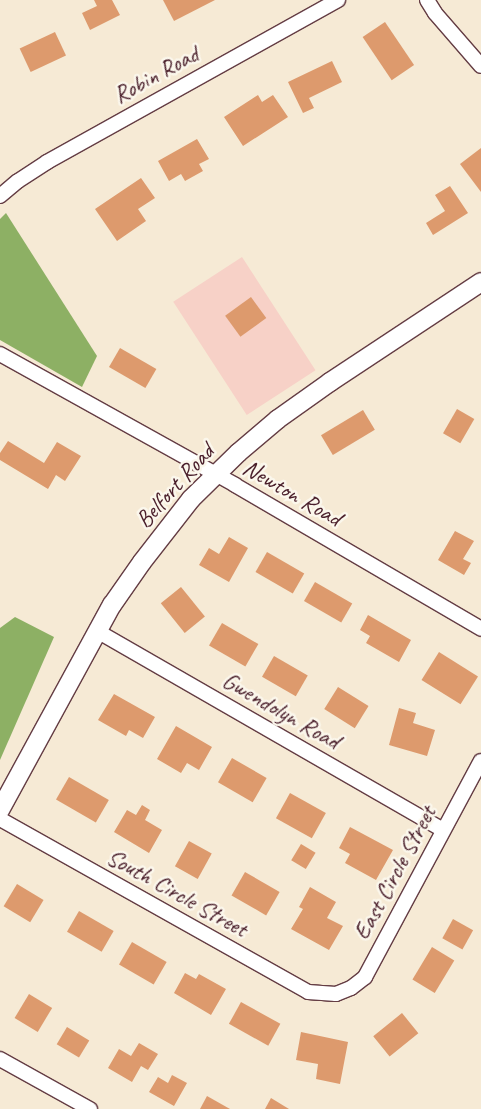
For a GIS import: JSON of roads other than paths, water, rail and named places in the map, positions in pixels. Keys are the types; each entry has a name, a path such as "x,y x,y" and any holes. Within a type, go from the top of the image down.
{"street":[{"name":"Robin Road","path":"0,196 18,181 47,162 338,0"},
{"path":"427,0 435,13 481,66"},
{"name":"Belfort Road","path":"0,810 97,631 153,546 191,499 278,419 330,382 481,282"},
{"name":"Newton Road","path":"0,354 215,475 481,629"},
{"name":"Gwendolyn Road","path":"97,631 443,830"},
{"name":"East Circle Street","path":"336,994 351,988 365,977 481,761"},
{"name":"South Circle Street","path":"0,819 308,992 336,994"},
{"path":"0,1059 84,1108"}]}
